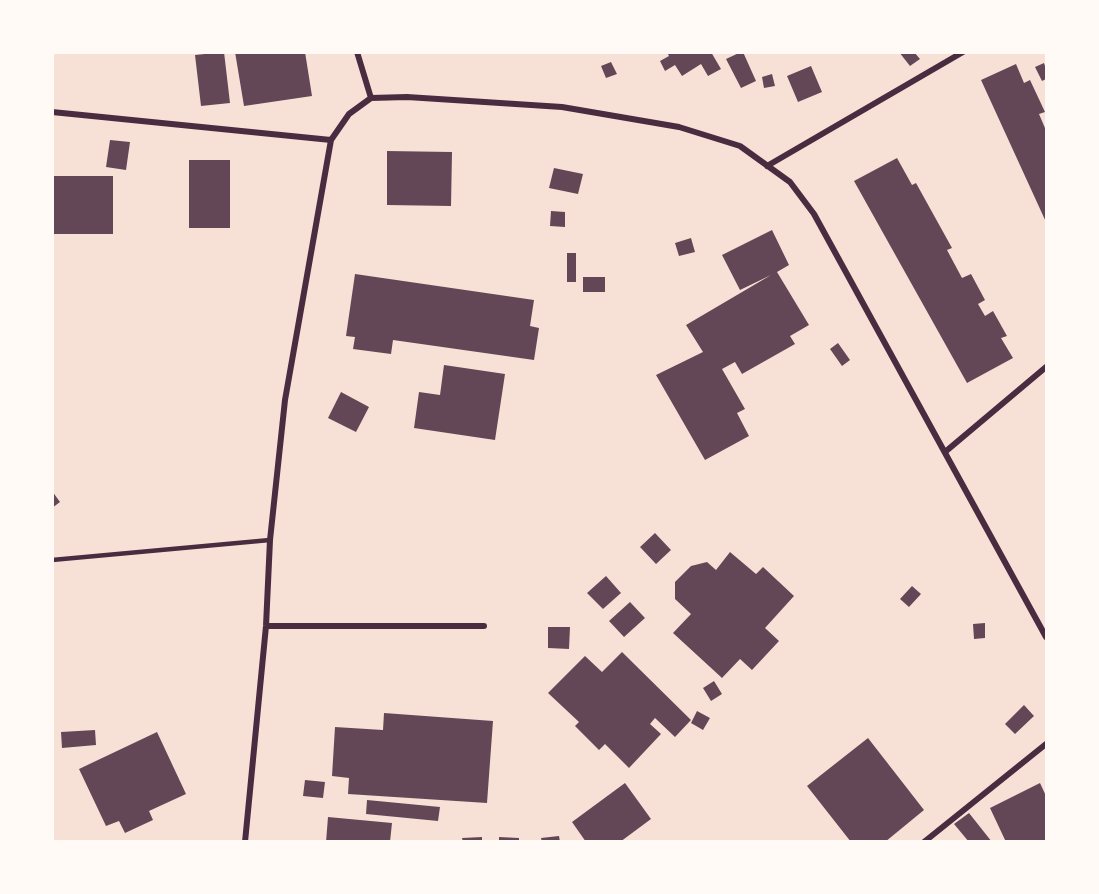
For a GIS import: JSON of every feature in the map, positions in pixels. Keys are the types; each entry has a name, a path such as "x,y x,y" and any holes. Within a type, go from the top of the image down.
{"street":[{"path":"357,52 371,98"},
{"path":"766,166 963,52"},
{"path":"245,842 266,626 270,540 285,400 331,140 349,114 371,98 407,97 562,107 679,127 740,146 790,182 814,214 1047,637"},
{"path":"52,112 331,140"},
{"path":"945,452 1047,367"},
{"path":"266,626 484,626"},
{"path":"924,842 1047,744"}],"lane":[{"path":"52,560 270,540"}],"building":[{"path":"224,52 230,103 201,106 195,55"},
{"path":"235,52 305,52 312,96 244,106"},
{"path":"667,52 711,52 721,69 708,76 701,64 682,76 675,65 665,71 660,61 669,56"},
{"path":"741,52 756,81 741,88 726,59"},
{"path":"899,52 914,52 920,59 910,66"},
{"path":"611,62 617,74 606,78 601,66"},
{"path":"1044,63 1046,79 1042,81 1035,67"},
{"path":"1016,64 1024,83 1030,80 1045,112 1039,114 1046,127 1046,222 981,80"},
{"path":"811,66 822,92 798,102 787,76"},
{"path":"772,74 775,86 764,88 762,77"},
{"path":"110,140 130,142 126,170 106,167"},
{"path":"387,151 452,152 451,206 387,205"},
{"path":"897,158 912,185 916,183 952,248 947,250 962,278 971,274 985,300 978,304 985,316 993,311 1007,336 1001,338 1013,358 967,383 854,181"},
{"path":"189,160 230,160 230,228 189,228"},
{"path":"554,168 583,174 578,194 549,188"},
{"path":"52,176 113,176 113,234 52,234"},
{"path":"551,211 565,212 565,227 550,226"},
{"path":"772,230 789,265 777,272 809,325 790,336 795,344 742,374 735,362 722,369 745,409 737,413 749,436 705,460 656,375 703,352 686,325 771,275 740,290 722,255"},
{"path":"691,238 695,252 679,256 675,243"},
{"path":"567,253 576,253 576,282 567,282"},
{"path":"355,274 534,300 530,326 539,328 534,360 393,340 391,354 353,349 355,337 346,336"},
{"path":"583,277 605,277 605,292 583,292"},
{"path":"838,343 850,360 842,366 830,349"},
{"path":"444,365 505,374 495,440 414,428 419,392 440,395"},
{"path":"341,392 369,407 356,432 328,418"},
{"path":"52,491 60,502 52,508"},
{"path":"655,533 671,550 656,564 640,547"},
{"path":"730,552 756,574 763,567 794,596 765,628 779,641 752,670 740,659 722,678 673,633 691,614 675,599 675,582 691,566 707,562 716,570"},
{"path":"606,576 621,593 603,609 587,593"},
{"path":"912,586 921,594 909,607 900,599"},
{"path":"630,602 645,618 624,637 609,621"},
{"path":"985,623 985,638 974,639 973,624"},
{"path":"548,627 570,627 569,649 548,648"},
{"path":"622,652 691,720 675,737 655,718 650,724 661,734 629,768 605,744 599,750 575,726 579,722 548,693 585,656 602,672"},
{"path":"714,681 722,694 711,701 703,688"},
{"path":"1024,705 1034,716 1015,734 1005,724"},
{"path":"697,711 710,718 703,730 691,723"},
{"path":"384,713 493,721 487,803 348,794 349,778 332,776 335,727 383,730"},
{"path":"95,730 96,745 62,748 61,732"},
{"path":"157,732 186,794 149,811 153,820 125,833 119,821 106,826 79,769"},
{"path":"868,738 924,810 885,842 851,842 807,786"},
{"path":"305,780 325,782 323,798 303,796"},
{"path":"625,783 651,819 620,842 586,842 572,822"},
{"path":"1040,783 1046,796 1046,842 1006,842 990,808"},
{"path":"367,800 440,807 438,821 366,814"},
{"path":"969,813 992,842 969,842 954,824"},
{"path":"328,817 392,823 390,842 326,842"},
{"path":"559,836 560,842 542,842 541,838"},
{"path":"482,837 482,842 463,842 462,838"},
{"path":"499,837 519,838 519,842 499,842"}]}
